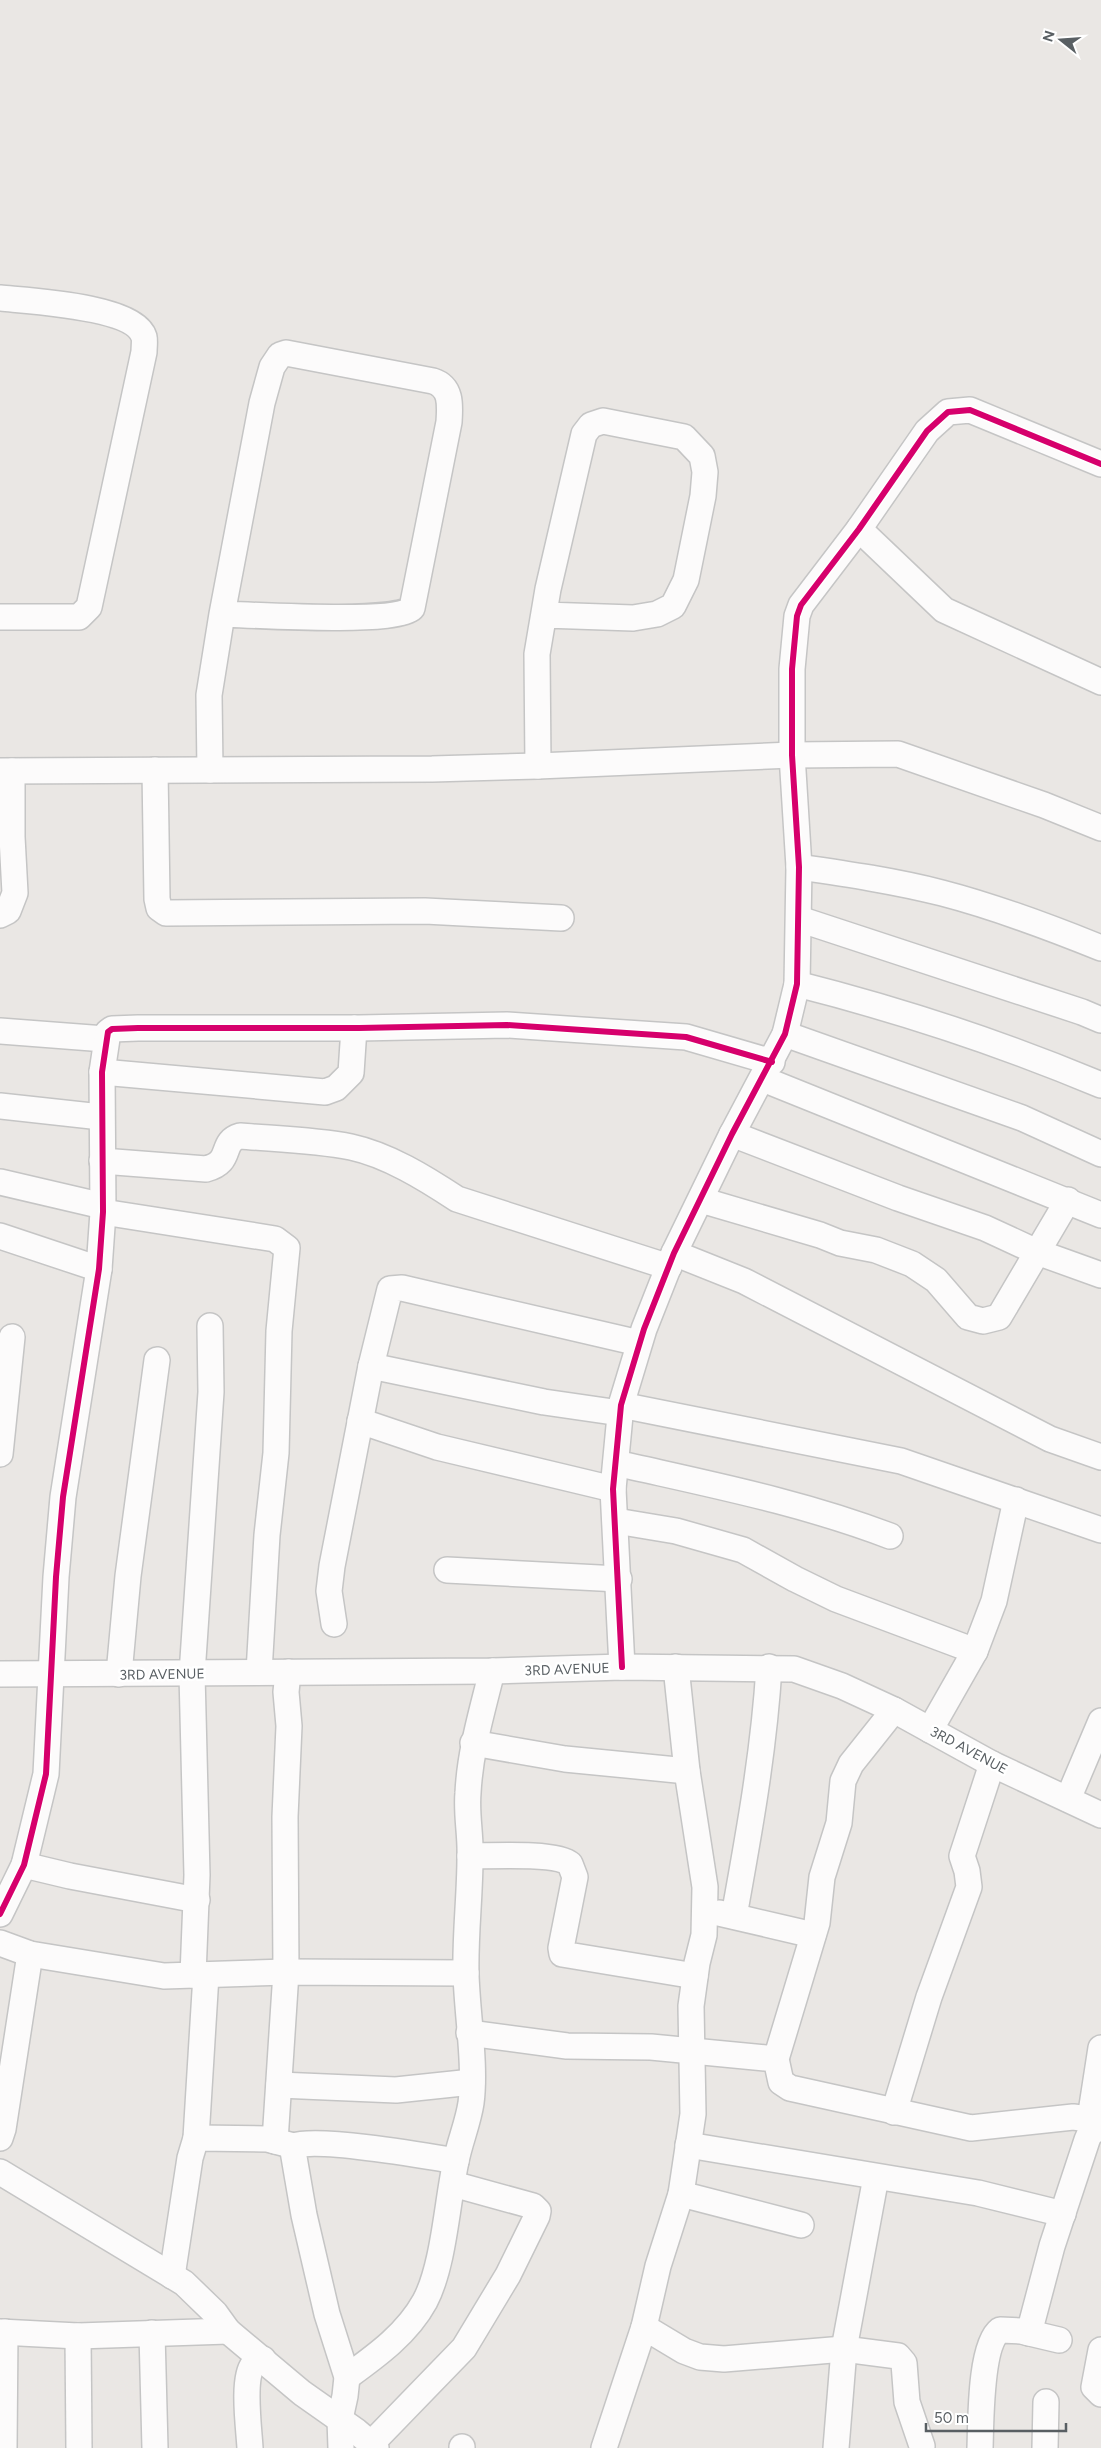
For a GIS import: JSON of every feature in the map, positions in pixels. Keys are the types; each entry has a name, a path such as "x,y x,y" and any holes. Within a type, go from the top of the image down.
{"street":[{"path":"0,298 51,303 116,314 138,328 144,336 144,352 90,607 79,617 0,618"},
{"path":"210,770 209,695 222,614 262,403 272,367 280,355 286,353 433,381 443,386 449,398 449,422 412,608 402,614 367,617 222,614"},
{"path":"622,1667 613,1489 620,1409 639,1342 671,1260 732,1134 785,1034 797,984 799,867 792,755 792,669 794,629 801,605 859,530 927,432 948,412 970,410 1101,464"},
{"path":"538,766 537,654 544,616 578,456 586,430 591,425 603,421 684,437 702,456 705,472 692,556 686,580 674,606 657,614 633,618 544,616"},
{"path":"859,530 944,610 1101,682"},
{"path":"0,915 8,911 15,893 6,771 538,766 792,755 898,754 1044,805 1101,828"},
{"path":"155,770 157,899 159,908 166,913 425,910 561,918"},
{"path":"799,867 858,876 943,893 1045,926 1101,948"},
{"path":"799,919 1101,1020"},
{"path":"797,984 862,1000 1047,1062 1101,1085"},
{"path":"0,1914 24,1865 46,1774 63,1497 99,1269 103,1209 102,1072 105,1039 108,1032 112,1029 507,1025 686,1037 767,1070 1101,1215"},
{"path":"102,1072 325,1092 336,1088 351,1073 354,1028"},
{"path":"0,1031 105,1039"},
{"path":"785,1034 1022,1118 1101,1154"},
{"path":"0,1106 101,1117"},
{"path":"732,1134 898,1198 985,1228 1037,1252 1101,1275"},
{"path":"102,1160 206,1169 217,1166 225,1159 230,1142 233,1138 240,1136 352,1147 390,1161 432,1183 457,1199 744,1281 1050,1439 1101,1457"},
{"path":"0,1182 103,1209 275,1239 287,1248 279,1331 276,1454 268,1535 259,1672"},
{"path":"700,1200 810,1232 840,1243 876,1250 912,1264 936,1280 968,1317 983,1321 999,1317 1068,1200"},
{"path":"0,1236 99,1269"},
{"path":"334,1624 329,1591 332,1566 386,1296 392,1288 413,1290 639,1342"},
{"path":"172,2276 190,2158 196,2138 200,1975 196,1900 197,1807 192,1749 192,1674 211,1392 210,1326"},
{"path":"0,1454 12,1337"},
{"path":"119,1674 128,1576 157,1360"},
{"path":"371,1366 544,1402 620,1409 901,1462 1101,1530"},
{"path":"360,1421 437,1447 613,1489"},
{"path":"616,1463 724,1487 835,1516 890,1536"},
{"path":"930,1730 975,1651 994,1602 1016,1500"},
{"path":"616,1522 676,1531 743,1550 836,1599 975,1651"},
{"path":"447,1570 619,1579"},
{"name":"3RD AVENUE","path":"0,1674 492,1671 622,1667 769,1667 794,1669 842,1686 894,1710 992,1764 1101,1815"},
{"path":"604,2448 644,2327 658,2266 680,2194 693,2114 692,2006 695,1976 704,1935 704,1887 687,1771 676,1667"},
{"path":"734,1916 751,1825 765,1728 769,1667"},
{"path":"347,2377 403,2331 425,2300 435,2271 454,2172 468,2121 472,2082 466,1973 470,1856 467,1795 473,1743 492,1671"},
{"path":"288,1672 286,1692 289,1726 285,1817 286,1972 278,2085 285,2143 293,2151 306,2224 327,2314 347,2377 340,2418 341,2448"},
{"path":"894,1710 852,1764 843,1781 839,1823 822,1877 821,1904 776,2059 781,2082 790,2088 971,2128 1064,2118 1095,2125"},
{"path":"1068,1800 1101,1721"},
{"path":"473,1743 565,1759 687,1771"},
{"path":"894,2112 929,1997 969,1887 962,1856 992,1764"},
{"path":"470,1856 533,1856 564,1860 570,1864 574,1877 561,1948 562,1954 695,1976"},
{"path":"24,1865 70,1876 196,1900"},
{"path":"704,1910 813,1935"},
{"path":"0,1943 30,1954 164,1976 286,1972 466,1973"},
{"path":"0,2138 13,2074 30,1954"},
{"path":"469,2033 567,2046 651,2047 692,2053 776,2059"},
{"path":"1028,2333 1063,2214 1087,2140 1095,2125 1101,2048"},
{"path":"278,2085 396,2090 472,2082"},
{"path":"0,2172 184,2283 215,2312 228,2331 302,2393 340,2418 374,2446 464,2348 508,2275 538,2211 533,2206 408,2153 308,2143 196,2138"},
{"path":"688,2145 978,2193 1063,2214"},
{"path":"836,2448 844,2349 876,2177"},
{"path":"680,2194 800,2225"},
{"path":"644,2327 684,2351 700,2357 724,2358 844,2349 898,2356 904,2362 907,2402 925,2447"},
{"path":"980,2448 984,2376 992,2336 1000,2330 1028,2333 1059,2340"},
{"path":"4,2448 3,2332 78,2336 152,2332 228,2331"},
{"path":"152,2332 155,2448"},
{"path":"78,2336 79,2448"},
{"path":"1101,2350 1094,2387 1101,2394"},
{"path":"250,2448 247,2383 254,2364 263,2359"},
{"path":"1045,2448 1046,2402"}],"cycle path":[{"path":"622,1667 613,1489 621,1405 644,1329 674,1253 732,1134 785,1034 797,984 799,867 792,755 792,669 797,616 801,605 859,529 927,431 948,412 970,410 1101,464"},
{"path":"0,1914 24,1865 46,1774 56,1577 63,1497 99,1269 103,1212 102,1072 108,1032 112,1029 138,1028 359,1028 507,1025 686,1037 772,1062"}]}
